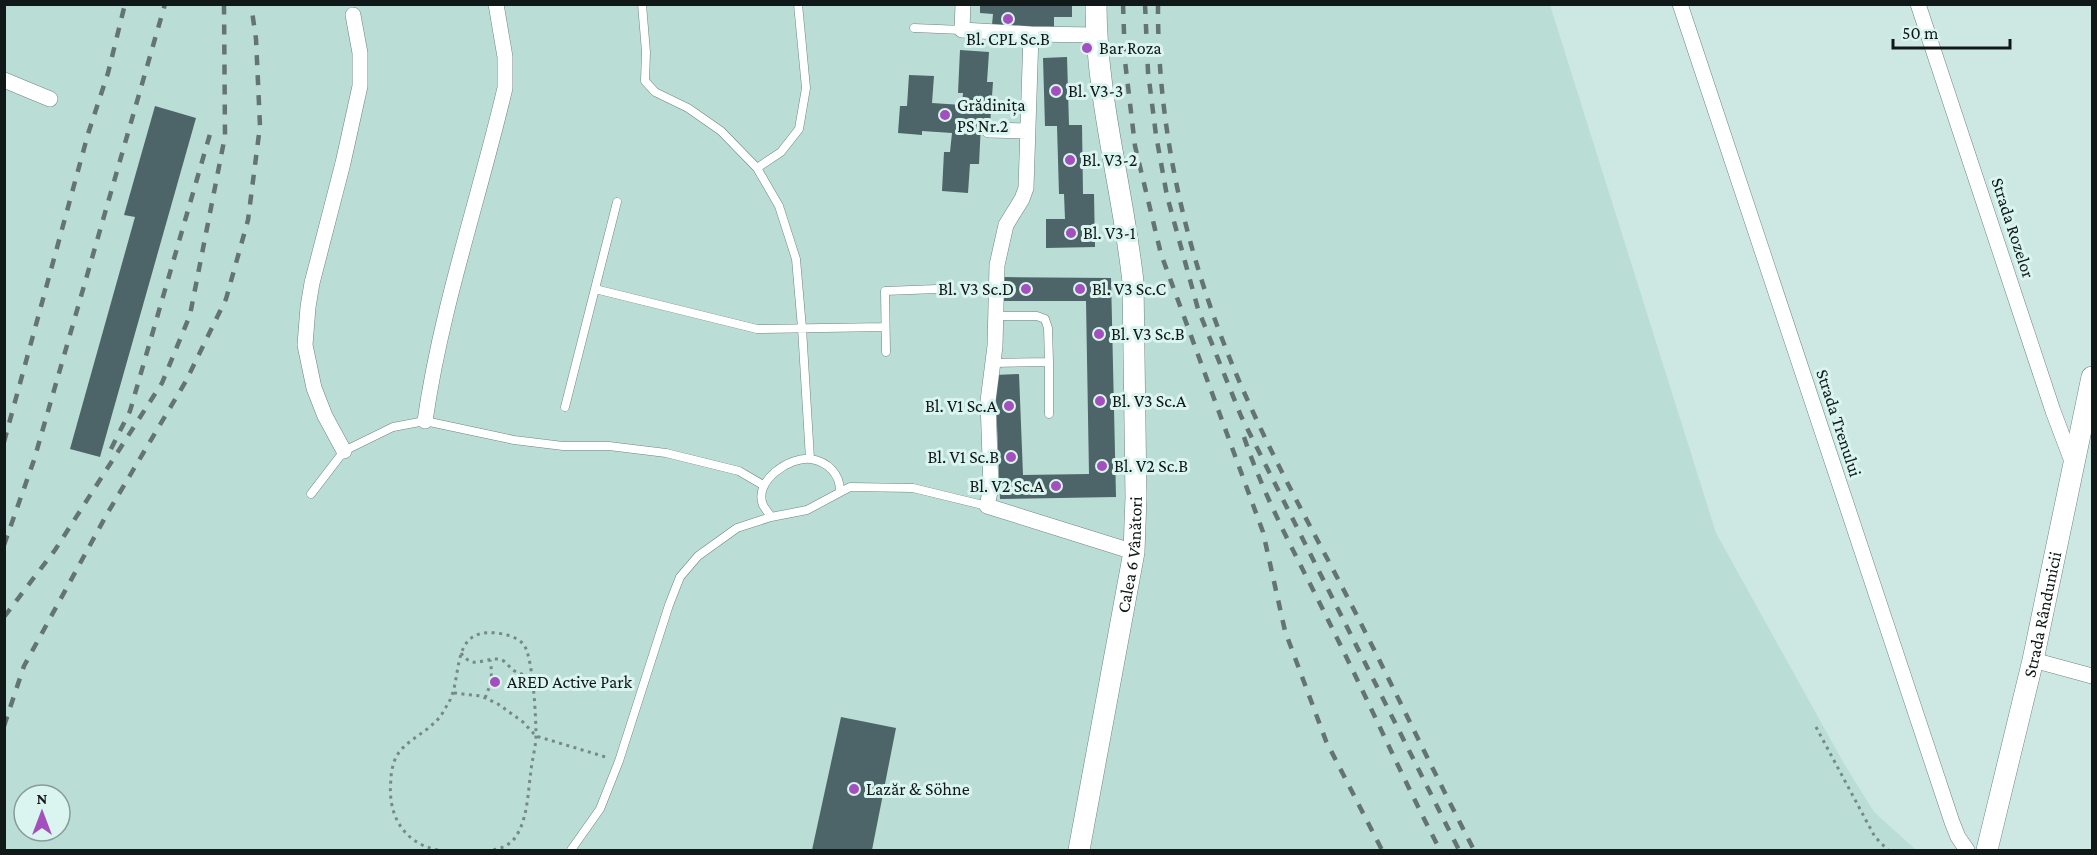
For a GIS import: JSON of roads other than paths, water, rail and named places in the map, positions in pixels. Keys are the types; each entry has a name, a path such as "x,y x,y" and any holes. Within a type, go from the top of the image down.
{"main road":[{"name":"Calea 6 Vânători","path":"1079,850 1134,552 1136,497 1133,282 1129,244 1101,90 1096,4"},
{"name":"Strada Rândunicii","path":"1987,850 2033,660 2092,377"}],"street":[{"path":"425,421 429,390 448,309 505,88 505,57 496,4"},
{"path":"963,4 962,30 1096,35"},
{"name":"Strada Trenului","path":"1680,4 1952,822 1967,850"},
{"name":"Strada Rozelor","path":"1918,4 2053,411 2073,464"},
{"path":"344,451 318,398 305,345 312,283 360,86 360,52 353,15"},
{"path":"1031,34 1026,188 1022,199 1010,217 997,265 996,346 988,401 991,487 987,506 1134,552"},
{"path":"4,80 50,99"},
{"path":"989,130 1027,131"},
{"path":"2033,660 2092,676"}],"lane":[{"path":"642,4 646,52 645,81 656,92 688,108 721,131 758,168 779,206 796,259 810,459"},
{"path":"758,168 781,152 799,129 806,88 798,4"},
{"path":"914,28 962,30"},
{"path":"565,406 617,202"},
{"path":"595,289 757,329 885,327"},
{"path":"886,352 885,291 937,289"},
{"path":"996,315 1036,316 1045,320 1048,328 1049,414"},
{"path":"992,363 1049,362"},
{"path":"311,494 344,451 393,427 425,421 514,440 563,446 609,446 666,453 739,471 763,485"},
{"path":"771,517 762,503 763,485 772,473 792,463 810,459 832,469 840,480 840,491"},
{"path":"571,850 600,809 619,761 669,605 680,577 698,556 737,528 771,517 807,510 850,486 913,488 987,506"}],"railway":[{"path":"4,442 88,134 108,73 125,4"},
{"path":"4,545 34,460 165,4"},
{"path":"4,617 55,550 162,383 190,315 225,136 224,4"},
{"path":"4,726 24,666 107,514 186,381 226,299 248,220 260,126 256,39 251,4"},
{"path":"1123,4 1125,61 1135,146 1161,254 1263,532 1285,631 1326,741 1382,850"},
{"path":"1145,4 1148,72 1156,135 1167,196 1198,309 1241,416 1459,850"},
{"path":"1158,4 1159,57 1172,162 1183,213 1213,314 1264,437 1367,635 1474,850"},
{"path":"111,449 130,411 210,134"},
{"path":"1244,437 1274,510 1440,850"}],"place":[{"name":"Bl. CPL Sc.B","path":"1008,19"},
{"name":"Bar Roza","path":"1087,48"},
{"name":"Bl. V3-3","path":"1056,91"},
{"name":"Grădinița PS Nr.2","path":"945,115"},
{"name":"Bl. V3-2","path":"1070,160"},
{"name":"Bl. V3-1","path":"1071,233"},
{"name":"Bl. V3 Sc.D","path":"1026,289"},
{"name":"Bl. V3 Sc.C","path":"1080,289"},
{"name":"Bl. V3 Sc.B","path":"1099,334"},
{"name":"Bl. V3 Sc.A","path":"1100,401"},
{"name":"Bl. V1 Sc.A","path":"1009,406"},
{"name":"Bl. V1 Sc.B","path":"1011,457"},
{"name":"Bl. V2 Sc.B","path":"1102,466"},
{"name":"Bl. V2 Sc.A","path":"1056,486"},
{"name":"ARED Active Park","path":"495,682"},
{"name":"Lazăr & Söhne","path":"854,789"}]}
